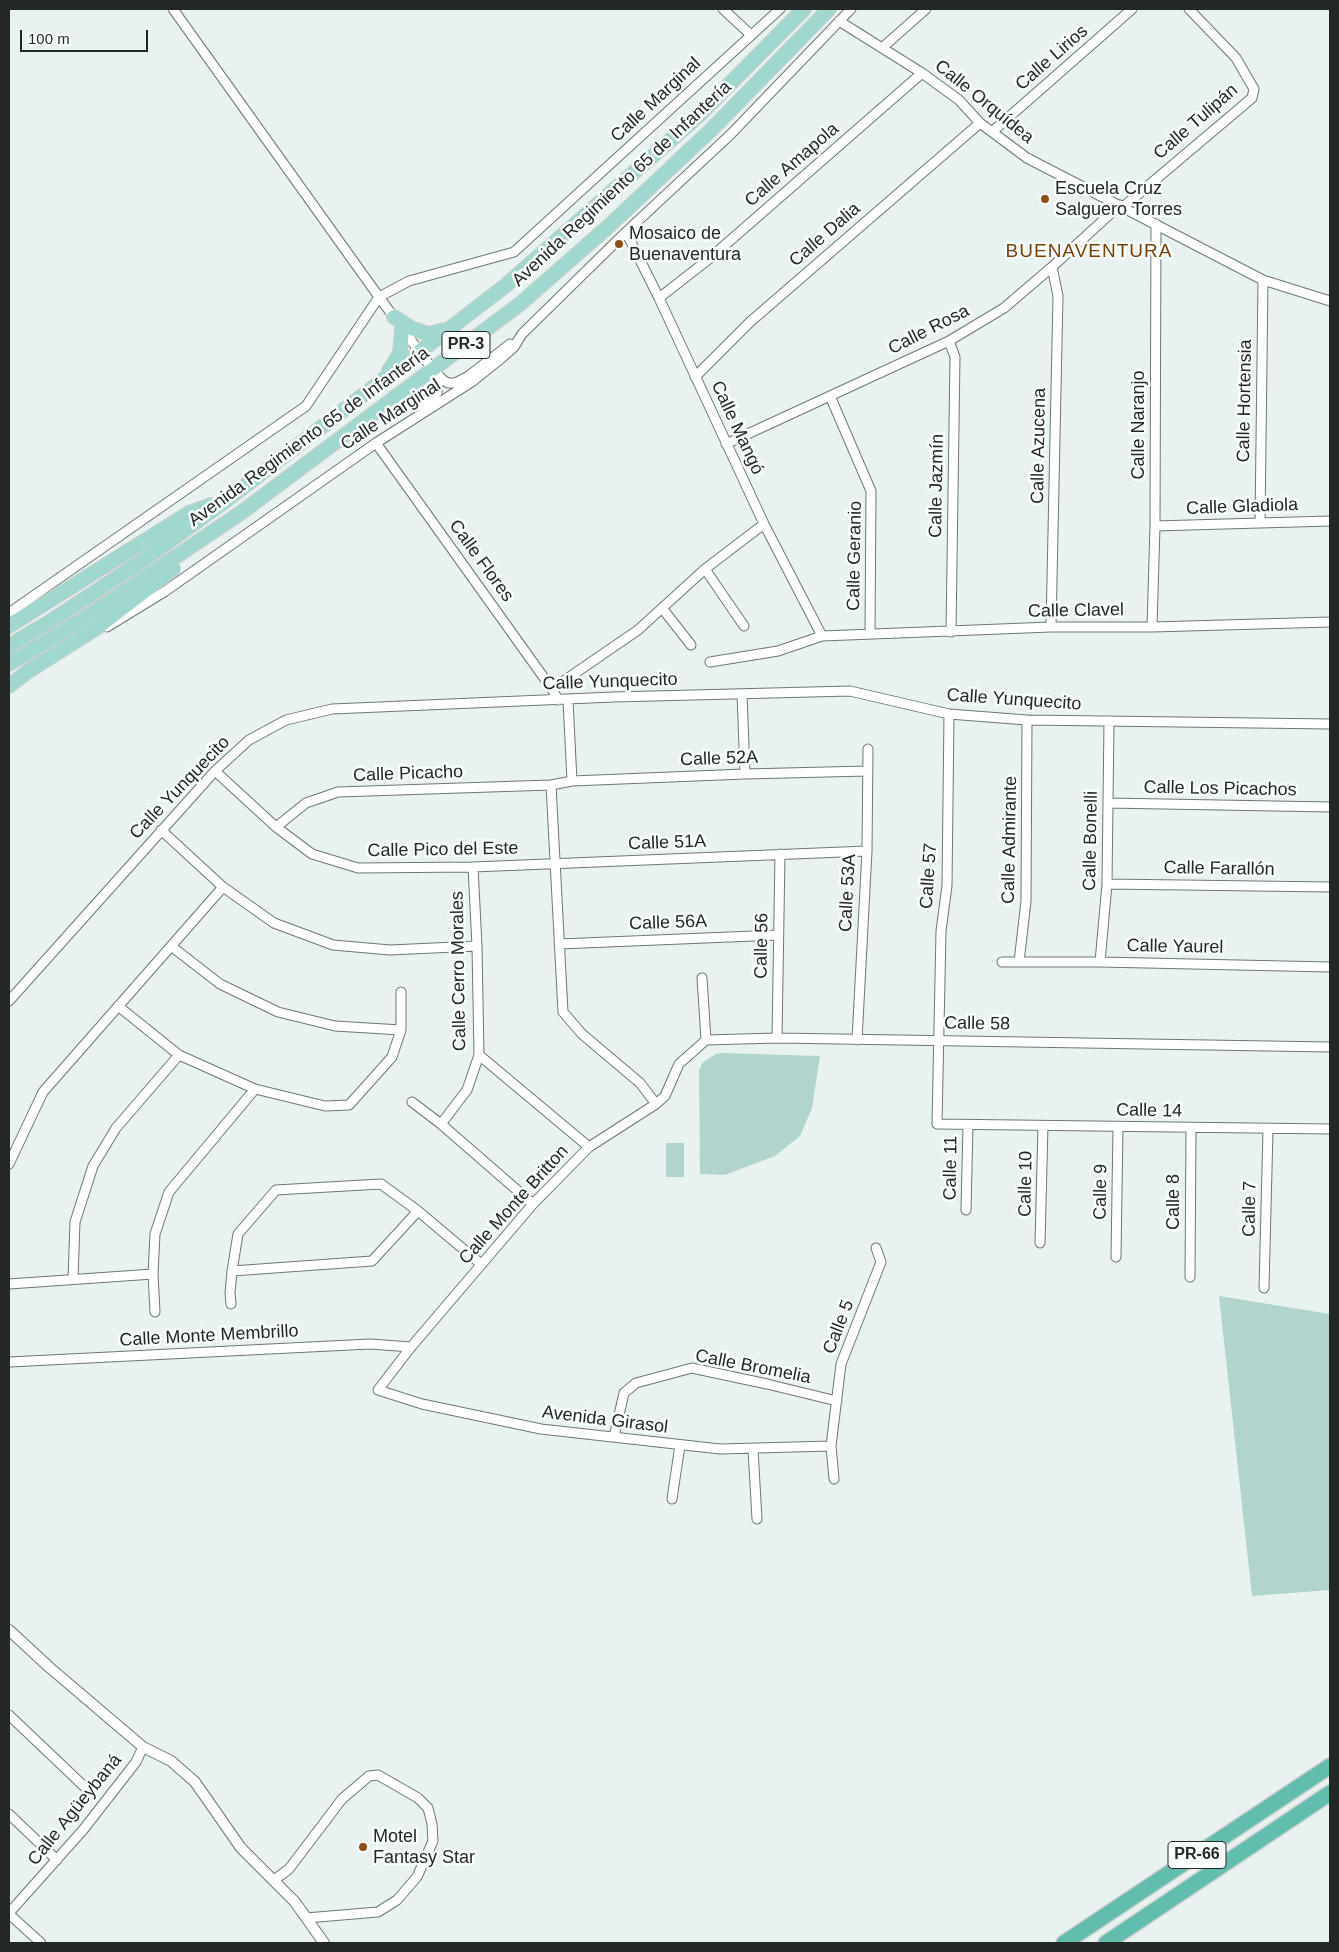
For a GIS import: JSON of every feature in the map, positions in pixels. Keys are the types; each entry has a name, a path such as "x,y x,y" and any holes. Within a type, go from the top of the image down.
{"highway":[{"name":"PR-66","path":"1064,1943 1330,1766"},
{"name":"PR-66","path":"1106,1943 1330,1794"}],"main road":[{"name":"Avenida Regimiento 65 de Infantería","path":"9,646 139,563 228,499 505,286 676,135 804,9"},
{"name":"Avenida Regimiento 65 de Infantería","path":"9,664 62,633 242,512 520,304 610,225 713,128 829,9"},
{"path":"379,382 393,366 400,353 398,322 428,334 437,333 452,326"},
{"path":"9,626 190,513 228,499"},
{"path":"9,687 28,672 98,627 242,512"}],"street":[{"path":"173,9 434,370 448,383 455,383 467,377 522,334"},
{"path":"722,9 751,35"},
{"name":"Calle Marginal","path":"379,296 409,282 514,252 780,9"},
{"name":"Calle Marginal","path":"9,687 164,592 376,443 466,385 498,361 514,347 522,334 626,232 731,134 851,9"},
{"path":"882,48 926,9"},
{"name":"Calle Lirios","path":"993,131 1132,9"},
{"name":"Calle Tulipán","path":"1122,206 1252,98 1254,89 1236,58 1189,9"},
{"name":"Calle Orquídea","path":"839,21 922,73 959,100 980,123 1027,158 1263,280 1330,301"},
{"name":"Calle Amapola","path":"658,298 709,259 922,73"},
{"name":"Calle Dalia","path":"695,377 750,322 980,123"},
{"name":"Calle Rosa","path":"726,444 949,341 1004,308 1122,206"},
{"name":"Calle Naranjo","path":"1152,627 1155,526 1156,224"},
{"name":"Calle Mangó","path":"626,232 764,524 822,636"},
{"name":"Calle Azucena","path":"1051,627 1058,296 1052,267"},
{"name":"Calle Hortensia","path":"1260,522 1263,280"},
{"path":"9,613 306,406 379,296"},
{"name":"Calle Jazmín","path":"949,341 955,358 951,632"},
{"path":"404,424 427,405 437,393 438,384 434,370"},
{"name":"Calle Geranio","path":"830,396 871,492 870,634"},
{"name":"Calle Flores","path":"376,443 558,700"},
{"name":"Calle Gladiola","path":"1155,526 1330,521"},
{"path":"552,689 638,630 705,570 764,524"},
{"path":"705,570 744,626"},
{"path":"662,608 691,645"},
{"name":"Calle Clavel","path":"710,662 778,651 822,636 1051,627 1152,627 1330,622"},
{"name":"Calle Yunquecito","path":"9,1000 215,771 248,740 286,720 332,709 850,691 948,714 1028,720 1330,724"},
{"path":"742,694 745,774"},
{"path":"568,700 572,781"},
{"name":"Calle 57","path":"937,1124 940,931 947,886 948,714"},
{"name":"Calle Admirante","path":"1019,962 1026,901 1028,720"},
{"name":"Calle Bonelli","path":"1100,962 1107,884 1109,721"},
{"name":"Calle 53A","path":"857,1040 866,851 868,749"},
{"name":"Calle Pico del Este","path":"215,771 276,826 312,854 358,868 554,864"},
{"name":"Calle 52A","path":"551,785 572,781 867,771"},
{"path":"551,785 563,1012 582,1034 640,1083 656,1104 666,1096 679,1064 706,1040 702,978"},
{"name":"Calle Picacho","path":"276,826 306,802 338,792 551,785"},
{"name":"Calle Los Picachos","path":"1108,803 1330,807"},
{"path":"161,830 223,887 274,923 333,945 390,950 477,946"},
{"name":"Calle 51A","path":"554,864 866,851"},
{"name":"Calle 56","path":"777,1038 780,854"},
{"name":"Calle Cerro Morales","path":"441,1124 467,1090 479,1055 477,946 472,867"},
{"name":"Calle Farallón","path":"1107,884 1330,887"},
{"path":"9,1164 43,1092 223,887"},
{"name":"Calle 56A","path":"559,944 778,934"},
{"path":"171,946 220,984 278,1012 335,1026 401,1030"},
{"name":"Calle Yaurel","path":"1002,962 1330,967"},
{"path":"118,1006 179,1055 255,1089 326,1106 349,1105 392,1057 401,1030 401,992"},
{"name":"Calle 58","path":"706,1040 777,1038 1330,1047"},
{"path":"73,1278 75,1222 93,1166 116,1128 179,1055"},
{"path":"479,1055 589,1147"},
{"path":"155,1312 153,1274 155,1234 169,1192 255,1089"},
{"path":"412,1102 441,1124 533,1204"},
{"name":"Calle Monte Britton","path":"378,1390 411,1347 533,1204 589,1147 656,1104"},
{"name":"Calle 14","path":"937,1124 1268,1130 1330,1129"},
{"name":"Calle 11","path":"966,1210 968,1126"},
{"name":"Calle 10","path":"1040,1243 1043,1126"},
{"name":"Calle 9","path":"1116,1257 1118,1127"},
{"name":"Calle 8","path":"1190,1277 1191,1128"},
{"name":"Calle 7","path":"1264,1288 1268,1130"},
{"path":"231,1304 232,1271 238,1234 276,1190 381,1184 418,1210 482,1264"},
{"path":"232,1271 372,1261 418,1210"},
{"name":"Calle 5","path":"834,1479 831,1446 841,1364 881,1262 876,1248"},
{"path":"9,1284 73,1278 153,1274"},
{"name":"Calle Monte Membrillo","path":"9,1362 370,1344 411,1347"},
{"name":"Calle Bromelia","path":"614,1437 624,1393 636,1383 692,1368 836,1401"},
{"name":"Avenida Girasol","path":"378,1390 422,1404 541,1430 720,1449 831,1446"},
{"path":"672,1499 680,1445"},
{"path":"753,1448 756,1519"},
{"path":"9,1630 49,1668 143,1747 171,1761 195,1782 241,1848 295,1902 324,1943"},
{"path":"10,1720 89,1791"},
{"name":"Calle Agüeybaná","path":"9,1913 58,1860 108,1799 136,1762 143,1747"},
{"path":"274,1880 289,1869 342,1799 369,1776 378,1775 418,1798 428,1808 432,1824 433,1841 417,1877 397,1900 378,1912 306,1918"},
{"path":"9,1814 58,1860"},
{"path":"9,1913 41,1943"}],"green space":[{"path":"716,1054 820,1056 812,1108 800,1136 775,1156 725,1175 700,1174 699,1070 703,1062"},
{"path":"666,1143 684,1143 684,1177 666,1177"},
{"path":"1219,1296 1330,1314 1330,1590 1252,1596"}],"place":[{"name":"Escuela Cruz Salguero Torres","path":"1045,199"},
{"name":"Mosaico de Buenaventura","path":"619,244"},
{"name":"Motel Fantasy Star","path":"363,1847"}],"district":[{"name":"BUENAVENTURA","path":"1089,252"}]}
